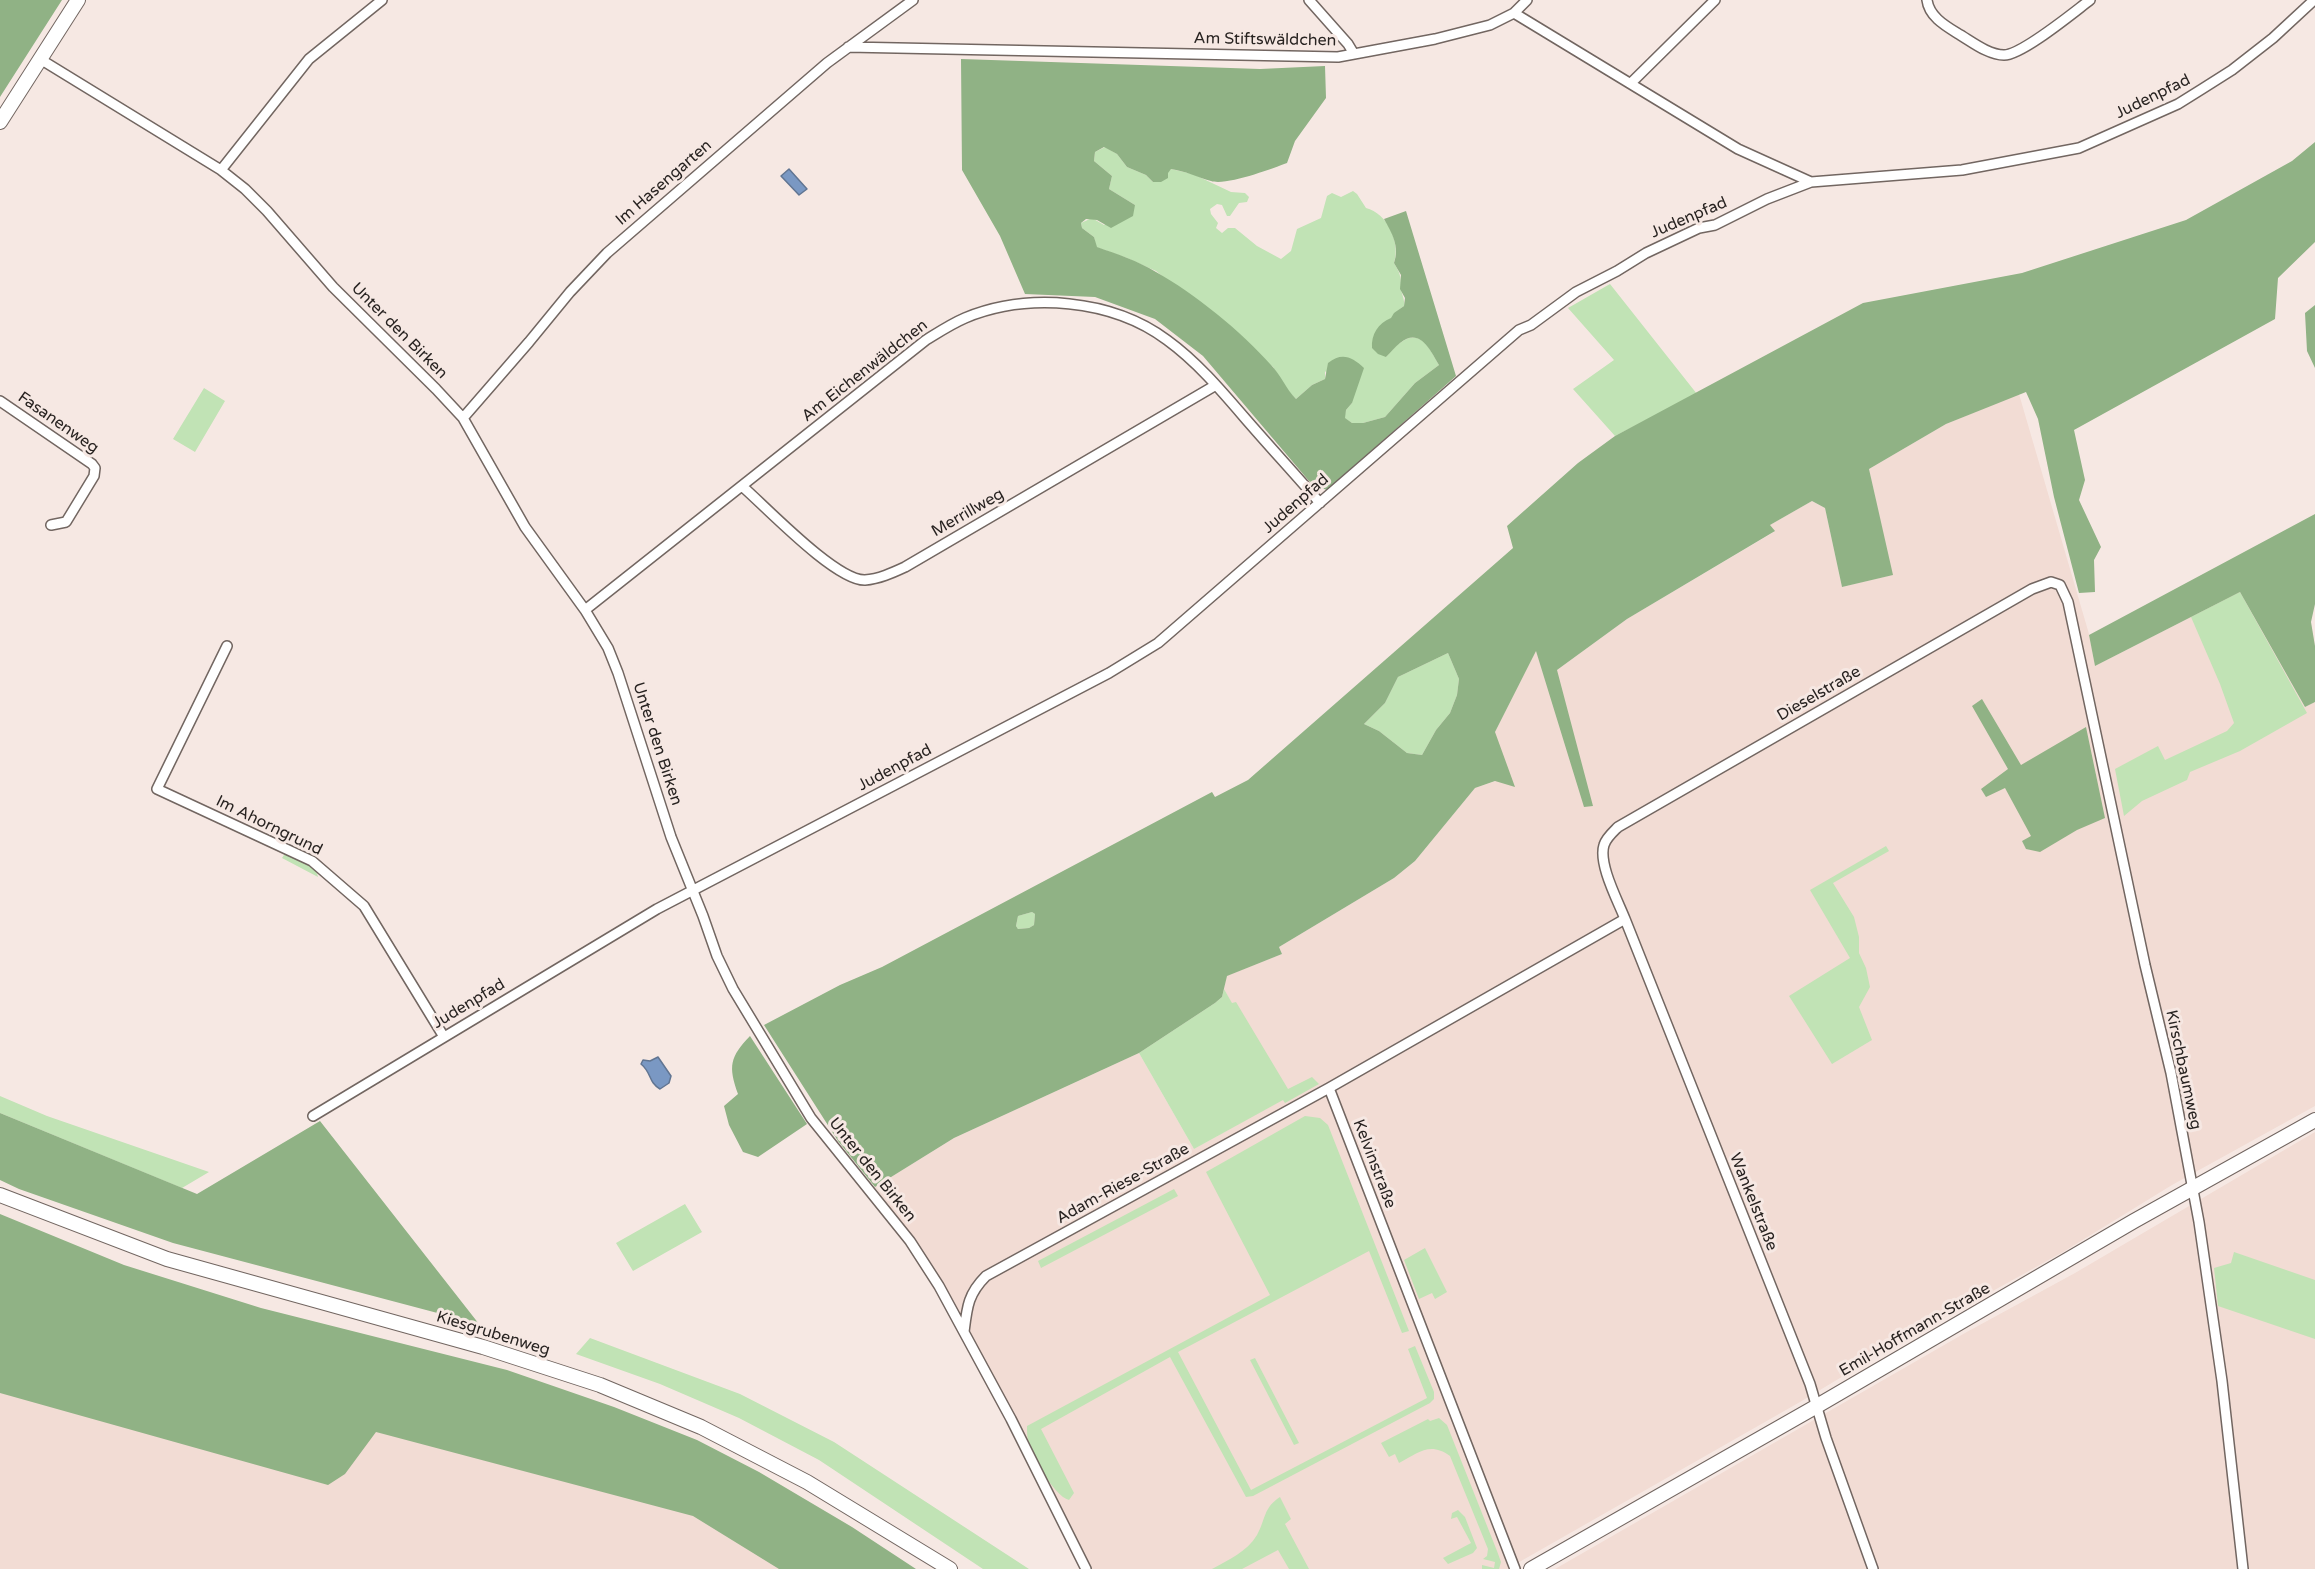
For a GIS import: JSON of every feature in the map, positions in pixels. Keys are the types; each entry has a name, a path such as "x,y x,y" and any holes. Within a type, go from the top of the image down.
{"main road":[{"path":"0,122 78,0"},
{"name":"Emil-Hoffmann-Straße","path":"1531,1569 1817,1406 2125,1226 2192,1191 2315,1120"},
{"name":"Kiesgrubenweg","path":"0,1195 167,1259 483,1347 600,1386 701,1427 807,1482 950,1569"}],"street":[{"path":"221,170 309,59 382,0"},
{"name":"Im Hasengarten","path":"463,418 570,292 607,253 714,158 848,47 913,0"},
{"path":"1309,0 1354,54"},
{"name":"Am Stiftswäldchen","path":"848,47 1338,57 1435,39 1490,25 1514,13 1527,0"},
{"path":"1631,83 1715,0"},
{"path":"1927,0 1934,16 1946,26 1990,52 2004,55 2016,52 2027,45 2090,0"},
{"name":"Judenpfad","path":"314,1116 657,909 1109,673 1158,643 1519,330 1531,325 1556,305 1646,253 1699,228 1715,225 1767,199 1811,182 1962,170 2079,148 2178,104 2212,83 2273,38 2314,0"},
{"path":"1514,13 1738,149 1811,182"},
{"name":"Unter den Birken","path":"40,59 221,170 245,189 333,287 436,388 463,418 525,527 585,610 608,648 660,803 717,956 733,989 818,1126 910,1241 939,1286 1011,1419 1086,1569"},
{"name":"Am Eichenwäldchen","path":"585,610 926,340 966,317 1012,306 1072,304 1142,324 1166,339 1194,362 1216,385 1320,503"},
{"name":"Merrillweg","path":"743,487 825,561 844,573 863,580 883,577 905,567 1216,385"},
{"name":"Fasanenweg","path":"0,401 95,468 94,476 66,522 51,525"},
{"name":"Dieselstraße","path":"1603,848 1609,836 1618,827 1969,624 2043,584 2051,582 2060,585"},
{"name":"Kirschbaumweg","path":"2060,585 2068,602 2143,957 2171,1073 2199,1222 2222,1381 2243,1569"},
{"name":"Im Ahorngrund","path":"227,646 158,789 312,861 357,898 408,976 444,1037"},
{"name":"Wankelstraße","path":"1603,848 1603,862 1817,1406 1826,1438 1873,1569"},
{"path":"1329,1088 1625,919"},
{"name":"Adam-Riese-Straße","path":"964,1332 966,1308 972,1290 986,1276 1329,1088"},
{"name":"Kelvinstraße","path":"1329,1088 1515,1569"}],"shaded area":[{"path":"2019,394 2089,634 2095,666 2240,592 2305,707 2315,702 2315,1106 2172,1185 2063,1252 1890,1348 1507,1569 1091,1569 1028,1442 950,1297 916,1242 875,1187 954,1138 1139,1053 1194,1149 1283,1099 1224,989 1226,976 1282,954 1279,947 1394,878 1415,861 1475,788 1496,781 1495,732 1536,650 1546,682 1557,670 1627,619 1774,532 1770,525 1812,501 1825,508 1842,587 1892,575 1869,469 1946,424"},
{"path":"2315,1132 2315,1569 1555,1569 1965,1333 2075,1273"},
{"path":"0,1325 557,1447 820,1569 0,1569"}],"green space":[{"path":"0,0 62,0 0,97"},
{"path":"961,59 1260,69 1325,66 1326,98 1295,141 1287,163 1249,176 1218,182 1171,169 1168,178 1161,182 1153,182 1146,175 1127,167 1117,154 1104,147 1095,152 1094,161 1112,176 1109,189 1135,205 1133,216 1111,228 1097,220 1086,219 1081,223 1082,228 1094,237 1097,247 1149,268 1217,314 1275,369 1296,399 1312,385 1325,379 1328,363 1342,357 1355,361 1364,368 1352,403 1346,410 1345,418 1352,423 1363,423 1385,417 1415,383 1439,365 1424,342 1419,339 1407,339 1386,357 1378,354 1372,348 1379,326 1404,306 1405,298 1400,289 1401,275 1394,263 1396,246 1384,219 1406,211 1456,376 1327,490 1309,481 1203,356 1155,319 1095,297 1025,294 1000,236 962,170"},
{"path":"2315,142 2315,242 2278,278 2275,319 2074,430 2085,480 2079,500 2101,547 2094,560 2095,592 2079,593 2054,497 2038,419 2026,392 1946,424 1869,469 1893,575 1842,587 1825,508 1812,501 1770,525 1775,531 1627,619 1557,670 1593,806 1584,807 1536,651 1495,732 1515,787 1495,781 1475,788 1415,861 1394,878 1279,947 1282,954 1227,976 1222,997 1139,1053 954,1138 875,1187 838,1141 764,1025 840,985 882,967 1212,792 1215,797 1248,780 1513,548 1507,526 1578,463 1615,436 1863,303 2022,273 2186,220 2292,161","holes":["1448,653 1459,679 1457,695 1450,713 1436,730 1422,755 1407,753 1379,731 1364,724 1385,703 1398,677","1032,912 1035,914 1034,925 1018,929 1016,926 1018,916"]},
{"path":"1105,147 1117,154 1127,167 1146,175 1153,182 1171,169 1193,174 1231,192 1245,193 1249,197 1247,202 1239,203 1230,216 1227,216 1222,205 1217,204 1210,209 1218,223 1216,228 1222,233 1228,228 1235,228 1257,246 1281,259 1291,251 1297,229 1321,218 1327,196 1332,193 1341,197 1353,191 1366,208 1374,211 1386,222 1396,246 1394,263 1399,272 1404,306 1391,322 1386,357 1398,344 1414,338 1424,342 1439,365 1415,383 1385,417 1363,423 1352,423 1344,418 1346,410 1352,403 1325,371 1325,379 1312,385 1296,399 1287,390 1273,367 1156,271 1096,247 1094,237 1082,228 1081,223 1092,218 1104,225 1135,205 1109,189 1112,176 1094,161 1095,152"},
{"path":"1610,284 1697,394 1615,436 1573,389 1614,360 1568,308"},
{"path":"2315,305 2315,368 2307,351 2305,313"},
{"path":"204,388 225,401 195,452 173,439"},
{"path":"2315,514 2315,604 2311,622 2315,646 2315,702 2305,707 2240,592 2095,666 2089,635"},
{"path":"2240,592 2307,713 2240,751 2190,772 2187,780 2142,801 2124,816 2115,769 2158,746 2165,760 2227,731 2234,723 2191,617"},
{"path":"1448,653 1459,679 1457,695 1450,713 1436,730 1422,755 1407,753 1379,731 1364,724 1385,703 1398,677"},
{"path":"1982,699 2021,765 2086,727 2105,818 2077,830 2040,852 2026,849 2022,841 2031,836 2005,788 1986,797 1981,789 2008,769 1972,706"},
{"path":"1886,846 1889,851 1833,883 1854,917 1859,937 1859,953 1866,968 1870,987 1859,1007 1872,1040 1832,1064 1789,996 1850,958 1810,890"},
{"path":"286,852 314,868 318,877 282,858"},
{"path":"1032,912 1035,914 1034,925 1018,929 1016,926 1018,916"},
{"path":"1224,989 1232,1003 1236,1002 1288,1089 1312,1077 1319,1084 1285,1103 1283,1100 1194,1149 1139,1053 1215,1003 1222,997"},
{"path":"750,1036 807,1124 758,1157 743,1152 729,1125 724,1106 738,1094 733,1076 733,1062 738,1050"},
{"path":"0,1096 47,1116 209,1172 182,1188 0,1113"},
{"path":"0,1113 197,1194 320,1121 479,1324 173,1243 19,1189 0,1180"},
{"path":"1305,1116 1320,1118 1328,1125 1409,1331 1402,1333 1369,1251 1178,1352 1251,1490 1427,1398 1408,1349 1415,1346 1434,1392 1434,1399 1253,1496 1246,1497 1170,1357 1041,1429 1074,1493 1069,1500 1063,1497 1050,1483 1034,1456 1028,1441 1027,1426 1270,1295 1206,1172"},
{"path":"1174,1189 1178,1196 1041,1268 1038,1261"},
{"path":"685,1204 702,1232 633,1271 616,1243"},
{"path":"0,1214 124,1265 261,1308 507,1370 614,1407 697,1440 759,1472 852,1527 916,1569 779,1569 693,1516 376,1432 345,1474 328,1485 0,1393"},
{"path":"1425,1248 1447,1292 1435,1299 1432,1293 1419,1299 1404,1260"},
{"path":"2234,1252 2315,1280 2315,1339 2218,1306 2214,1268 2231,1263"},
{"path":"590,1338 740,1394 834,1442 1029,1569 983,1569 819,1460 739,1418 660,1384 576,1354"},
{"path":"1255,1358 1299,1443 1294,1445 1250,1360"},
{"path":"1439,1418 1447,1425 1501,1562 1499,1569 1482,1569 1482,1565 1494,1568 1495,1562 1483,1559 1487,1556 1488,1549 1450,1456 1436,1449 1430,1449 1418,1452 1399,1463 1395,1454 1389,1457 1381,1443 1428,1419 1430,1421"},
{"path":"1280,1497 1291,1519 1285,1524 1309,1569 1289,1569 1278,1550 1242,1569 1212,1569 1237,1555 1253,1541 1270,1505"},
{"path":"1458,1510 1465,1517 1477,1548 1473,1553 1448,1564 1443,1558 1471,1543 1457,1517 1451,1519 1452,1513"}],"water":[{"path":"789,169 807,189 799,195 781,176"},
{"path":"658,1057 671,1076 669,1083 660,1089 641,1064 643,1060 650,1061"}]}
